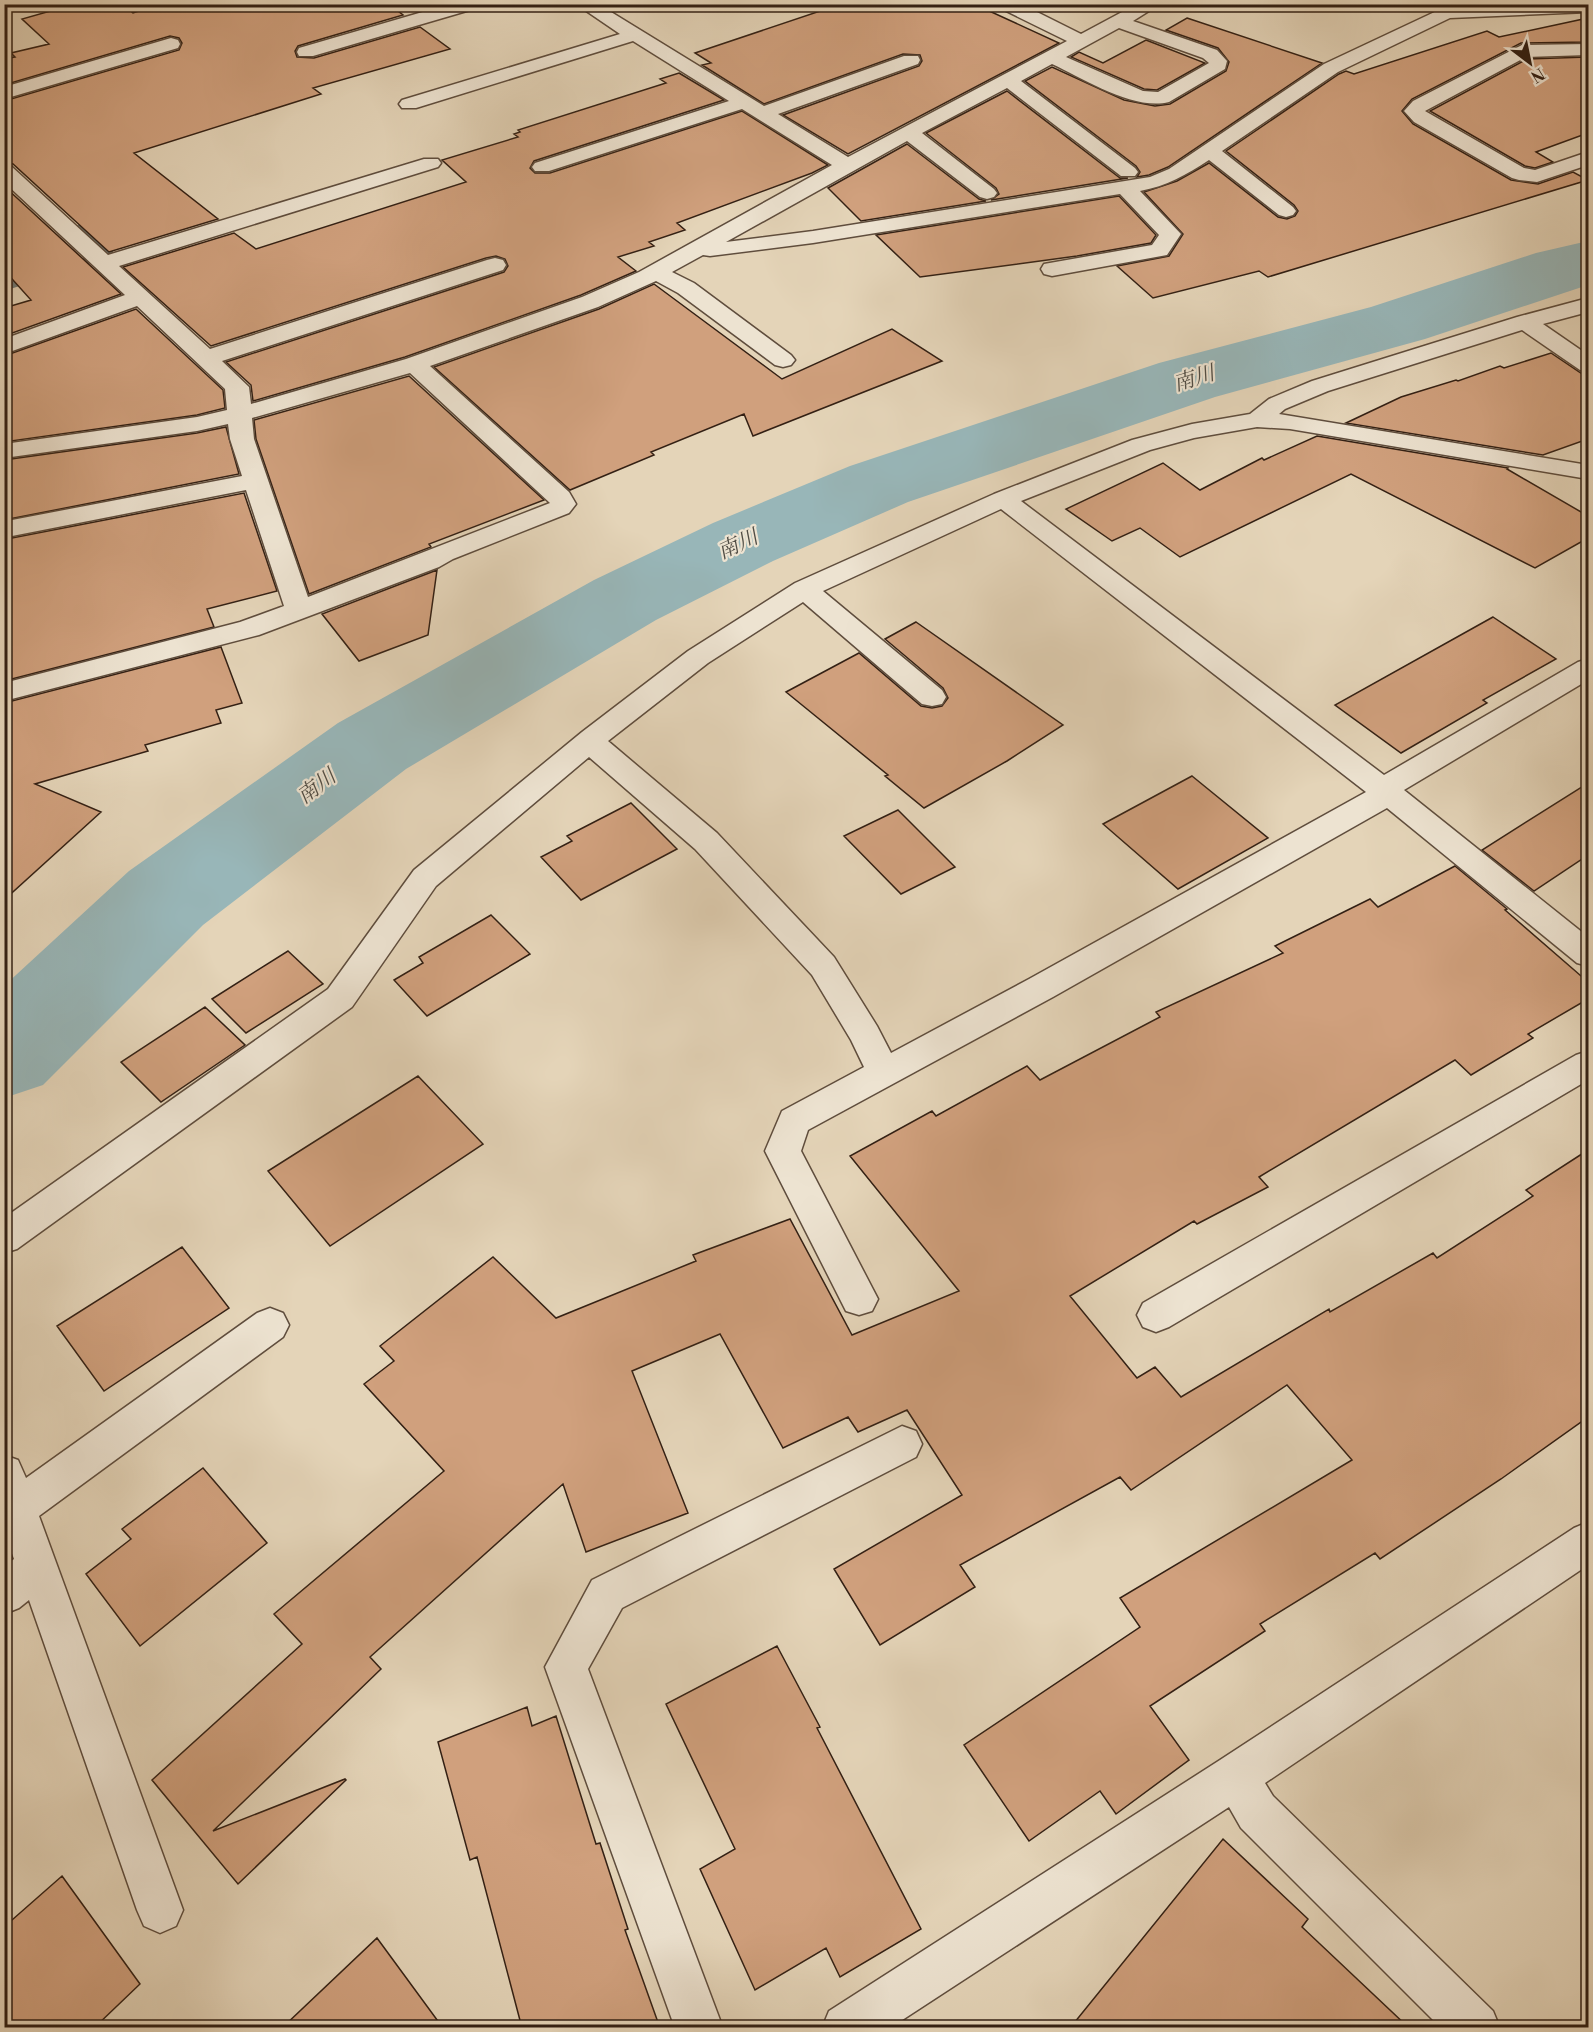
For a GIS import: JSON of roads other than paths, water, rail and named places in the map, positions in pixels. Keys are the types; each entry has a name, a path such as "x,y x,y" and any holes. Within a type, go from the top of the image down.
{"street":[{"path":"306,52 471,4"},
{"path":"585,4 847,165"},
{"path":"1006,4 1081,41"},
{"path":"4,451 197,424 298,400 414,364 567,311 656,272 847,165 1151,4"},
{"path":"693,252 813,237 1126,179 1155,182 1176,172 1331,68 1447,13 1588,7"},
{"path":"1051,57 1140,97 1162,98 1218,65 1218,61 1210,54 1119,21"},
{"path":"409,104 635,35"},
{"path":"4,93 171,44"},
{"path":"1588,50 1522,51 1420,105 1414,111 1420,118 1519,174 1537,177 1588,158"},
{"path":"762,113 911,60"},
{"path":"1008,80 1126,179 1170,234 1159,250 1052,269"},
{"path":"542,167 744,102"},
{"path":"909,133 987,193"},
{"path":"1209,150 1286,211"},
{"path":"105,263 431,163"},
{"path":"4,170 237,387 242,439 299,611"},
{"path":"207,358 495,265"},
{"path":"656,272 686,288 783,360"},
{"path":"4,347 141,297"},
{"path":"1257,420 1277,404 1320,386 1588,304"},
{"path":"1525,322 1588,365"},
{"path":"4,693 249,628 299,611 553,512 563,504 560,497 414,364"},
{"path":"4,1238 340,998 425,878 591,739 698,657 804,589 1003,499 1167,436 1257,420 1290,422 1588,472"},
{"path":"12,528 255,481"},
{"path":"1003,499 1383,789 1588,954"},
{"path":"804,589 932,697"},
{"path":"859,1299 783,1151 794,1121 1041,988 1375,802 1383,789 1588,668"},
{"path":"591,739 601,752 706,841 823,966 860,1026 883,1072"},
{"path":"1156,1315 1588,1064"},
{"path":"160,1910 11,1491 270,1325"},
{"path":"699,2028 566,1667 607,1594 902,1444"},
{"path":"846,2028 1236,1776 1588,1542"},
{"path":"4,1594 38,1566"},
{"path":"1236,1776 1257,1812 1476,2028"}],"waterway":[{"path":"4,288 109,253 82,226"},
{"name":"南川","path":"4,1054 166,898 372,746 625,600 743,542 879,484 1187,380 1398,323 1562,268 1588,263"}]}
